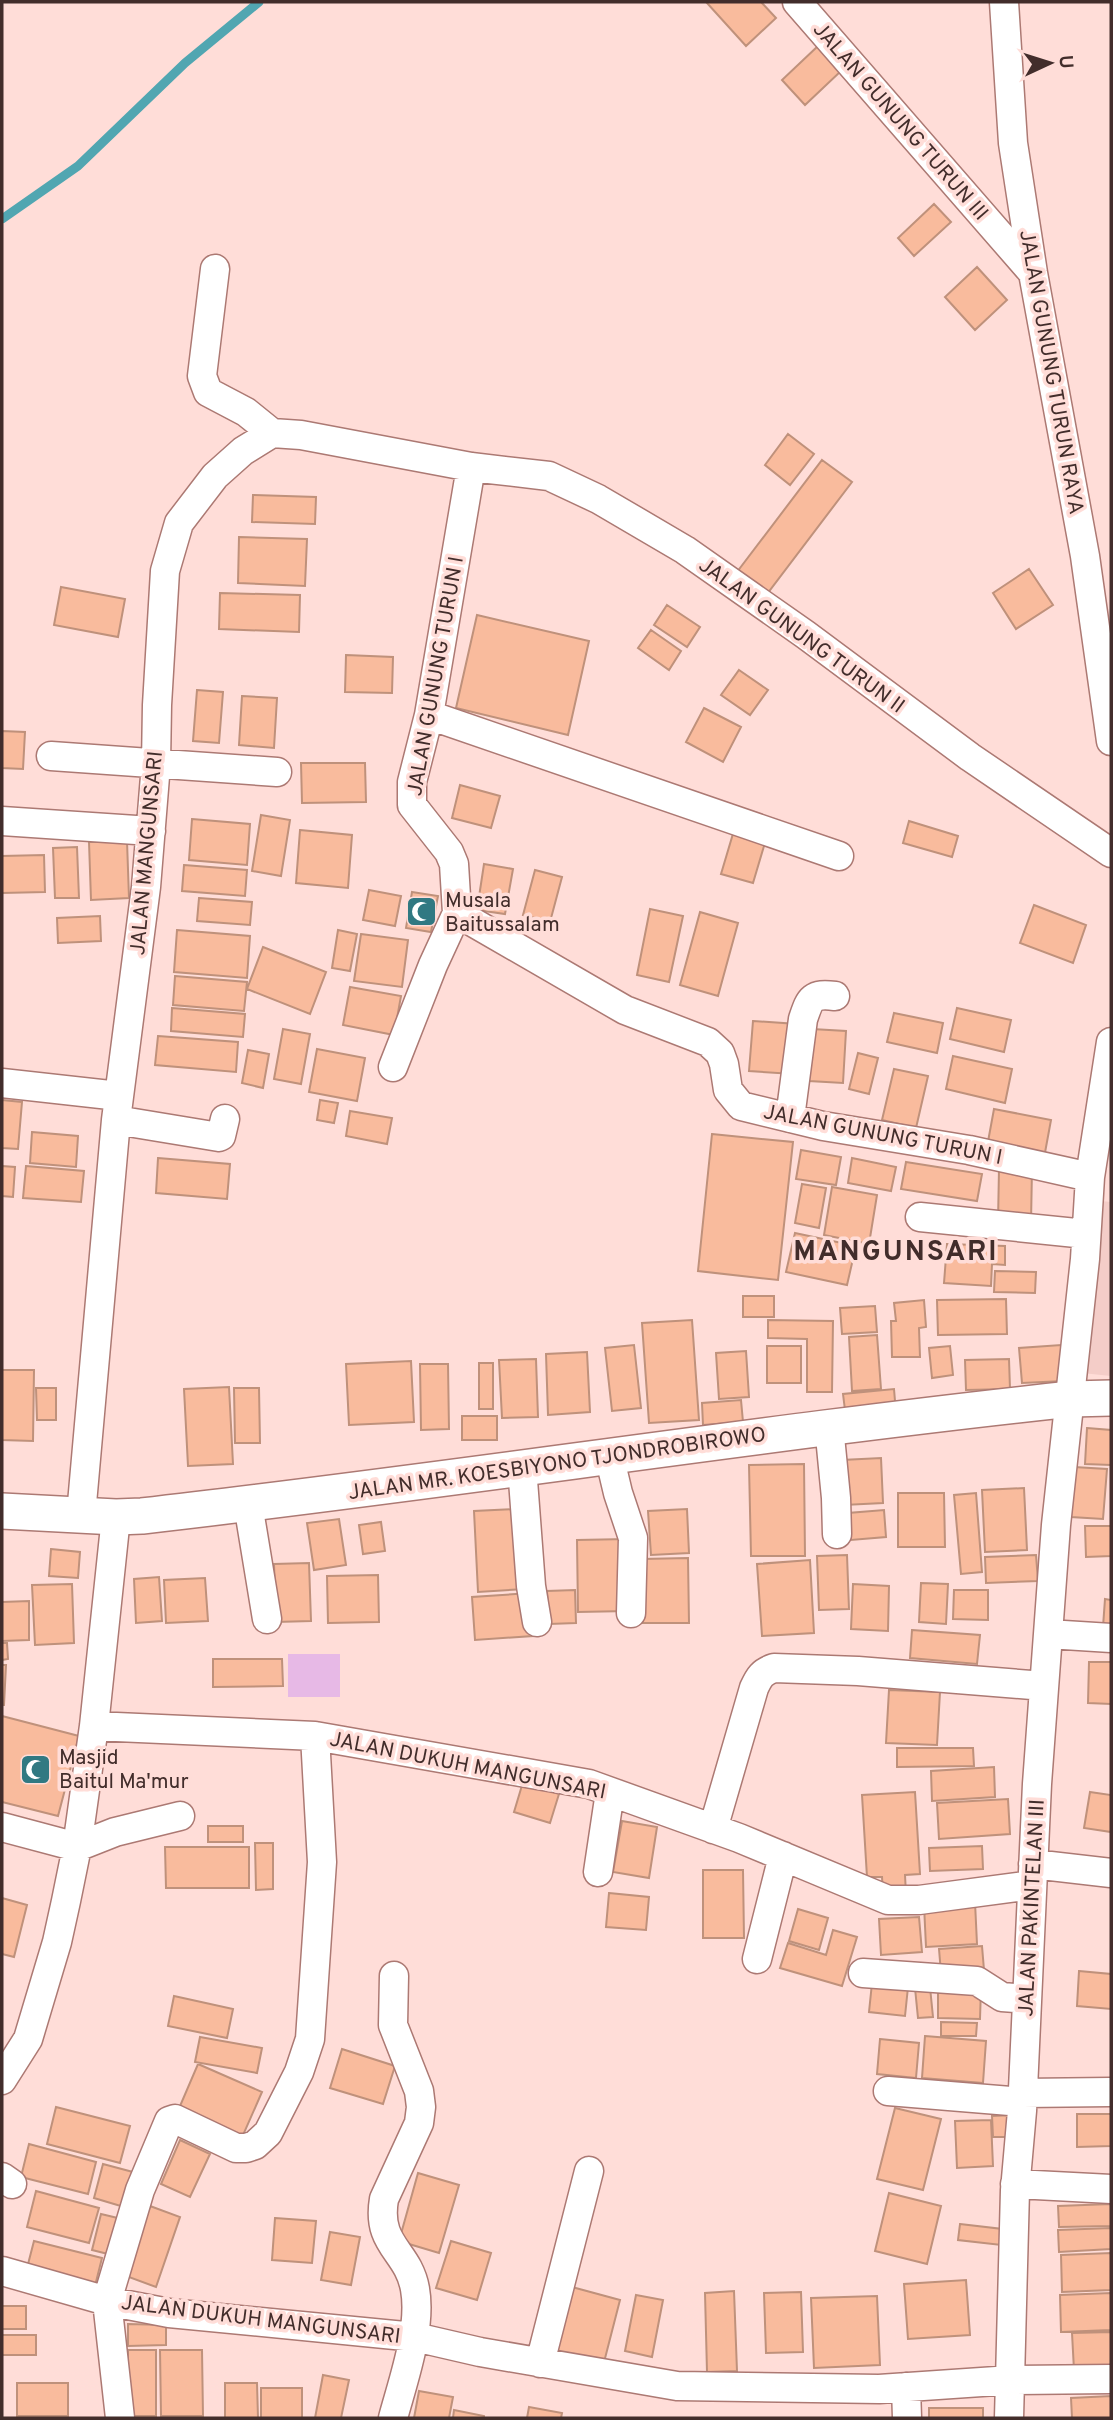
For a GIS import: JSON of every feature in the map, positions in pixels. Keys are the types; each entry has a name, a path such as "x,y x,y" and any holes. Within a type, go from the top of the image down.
{"main road":[{"name":"JALAN MR. KOESBIYONO TJONDROBIROWO","path":"2,1511 142,1516 829,1426 1071,1399 1111,1398"}],"street":[{"name":"JALAN GUNUNG TURUN III","path":"797,2 1033,273"},
{"name":"JALAN GUNUNG TURUN RAYA","path":"1003,2 1013,143 1033,273 1085,556 1111,741"},
{"path":"215,269 202,376 208,392 246,412 272,433 301,435 471,467"},
{"name":"JALAN MANGUNSARI","path":"81,1515 118,1108 151,831 164,571 179,523 215,476 243,451 272,433"},
{"name":"JALAN GUNUNG TURUN I","path":"471,467 429,715 412,782 412,805 449,852 454,864 457,913 625,1010 708,1042 720,1053 728,1090 741,1106 823,1126 969,1150 1090,1177"},
{"name":"JALAN GUNUNG TURUN II","path":"471,467 548,476 598,499 685,550 806,635 970,757 1111,853"},
{"path":"429,715 839,856"},
{"path":"51,757 277,772"},
{"path":"2,821 151,831"},
{"path":"393,1067 433,965 457,913"},
{"path":"790,1118 806,1010 815,996 835,996"},
{"path":"1071,1399 1090,1177 1108,1081 1111,1042"},
{"path":"2,1083 118,1108 219,1137 225,1119"},
{"path":"920,1217 1086,1234"},
{"name":"JALAN PAKINTELAN III","path":"1009,2418 1015,2184 1023,2097 1044,1686 1056,1525 1071,1399"},
{"path":"829,1426 837,1534"},
{"path":"609,1455 633,1538 631,1613"},
{"path":"522,1467 531,1587 537,1622"},
{"path":"248,1504 267,1619"},
{"path":"2,2080 28,2039 57,1942 77,1847 94,1726 116,1517"},
{"path":"1048,1634 1111,1638"},
{"path":"713,1829 754,1688 759,1676 766,1671 774,1668 858,1671 1044,1686"},
{"name":"JALAN DUKUH MANGUNSARI","path":"94,1726 315,1736 589,1784 783,1856 888,1900 919,1900 1033,1874 1111,1873"},
{"name":"JALAN DUKUH MANGUNSARI","path":"120,2418 107,2301 140,2190 167,2126 173,2119 236,2148 255,2145 268,2133 278,2115 299,2072 310,2039 322,1862 315,1736"},
{"path":"598,1872 610,1792"},
{"path":"2,1827 77,1847 151,1821 180,1816"},
{"path":"757,1959 783,1856"},
{"path":"863,1973 977,1981 1002,1997 1027,1999"},
{"path":"394,1976 393,2025 419,2091 421,2107 419,2123 384,2199 382,2213 384,2234 406,2265 415,2290 415,2337"},
{"path":"888,2091 1023,2097 1111,2092"},
{"path":"540,2362 589,2171"},
{"path":"1015,2184 1111,2189"},
{"name":"JALAN DUKUH MANGUNSARI","path":"2,2271 107,2301 169,2313 415,2337 677,2386 879,2389 1011,2381 1111,2379"},
{"name":"JALAN DUKUH MANGUNSARI","path":"393,2418 415,2337"},
{"path":"906,2387 907,2418"}],"shaded area":[{"path":"1101,1201 1111,1202 1111,1376 1082,1373"},
{"path":"288,1654 340,1654 340,1697 288,1697"}],"building":[{"path":"708,2 761,2 776,18 746,46"},
{"path":"818,46 841,71 805,105 782,80"},
{"path":"934,204 951,222 914,256 898,238"},
{"path":"977,267 1007,300 975,330 945,297"},
{"path":"788,434 814,454 790,485 765,465"},
{"path":"822,460 852,482 767,594 737,572"},
{"path":"253,495 316,497 315,524 252,522"},
{"path":"239,537 307,539 305,586 238,583"},
{"path":"1029,569 1053,605 1016,629 993,593"},
{"path":"61,587 125,599 118,637 54,625"},
{"path":"220,593 300,595 299,632 219,629"},
{"path":"667,605 700,627 687,647 654,625"},
{"path":"477,615 589,641 568,735 456,708"},
{"path":"651,630 681,651 669,670 638,648"},
{"path":"346,655 393,657 392,693 345,692"},
{"path":"739,670 768,690 750,715 721,695"},
{"path":"197,690 223,692 219,743 193,741"},
{"path":"242,696 277,698 274,748 239,745"},
{"path":"704,708 741,727 723,762 686,742"},
{"path":"2,731 25,732 23,769 2,768"},
{"path":"301,763 365,763 366,802 302,803"},
{"path":"460,785 500,796 491,828 452,818"},
{"path":"261,815 290,820 281,876 252,871"},
{"path":"192,819 250,824 247,865 189,860"},
{"path":"909,821 958,836 952,857 903,843"},
{"path":"735,827 767,836 753,883 721,874"},
{"path":"300,830 352,835 348,888 296,883"},
{"path":"127,841 129,898 91,900 89,842"},
{"path":"77,847 79,898 55,898 53,848"},
{"path":"44,855 45,892 2,893 2,856"},
{"path":"484,864 513,869 505,914 477,910"},
{"path":"184,865 247,870 245,896 182,891"},
{"path":"535,870 562,877 550,922 523,915"},
{"path":"369,890 401,896 395,926 363,920"},
{"name":"Musala Baitussalam","path":"412,892 438,896 431,932 406,928"},
{"path":"199,898 252,902 250,925 197,921"},
{"path":"1034,905 1086,925 1073,963 1020,943"},
{"path":"650,909 683,916 669,982 637,975"},
{"path":"700,912 738,923 718,996 680,985"},
{"path":"100,916 101,941 58,943 57,918"},
{"path":"177,930 250,936 247,978 174,972"},
{"path":"338,930 357,934 350,971 332,968"},
{"path":"361,934 408,940 402,987 354,981"},
{"path":"263,947 326,972 310,1014 247,989"},
{"path":"175,976 247,982 244,1011 173,1005"},
{"path":"350,987 401,996 394,1035 343,1025"},
{"path":"172,1008 245,1014 243,1037 171,1031"},
{"path":"957,1008 1011,1020 1004,1052 950,1039"},
{"path":"894,1013 943,1023 937,1053 887,1042"},
{"path":"753,1021 797,1024 793,1074 749,1071"},
{"path":"283,1029 310,1034 301,1084 274,1079"},
{"path":"812,1029 846,1031 843,1083 809,1081"},
{"path":"158,1036 238,1042 236,1072 155,1065"},
{"path":"317,1049 365,1058 357,1101 309,1092"},
{"path":"248,1050 269,1054 263,1088 242,1083"},
{"path":"858,1053 878,1058 869,1094 849,1089"},
{"path":"953,1056 1012,1069 1005,1103 946,1089"},
{"path":"894,1069 928,1076 916,1128 882,1120"},
{"path":"2,1100 22,1102 18,1149 2,1148"},
{"path":"320,1100 338,1103 334,1123 317,1120"},
{"path":"994,1109 1051,1120 1044,1158 987,1147"},
{"path":"350,1111 392,1118 387,1144 346,1136"},
{"path":"32,1132 78,1136 76,1167 30,1163"},
{"path":"712,1134 793,1142 778,1280 698,1271"},
{"path":"801,1150 841,1157 836,1185 796,1179"},
{"path":"158,1158 230,1164 227,1199 156,1193"},
{"path":"852,1158 896,1167 891,1191 848,1183"},
{"path":"906,1162 982,1174 977,1201 901,1189"},
{"path":"2,1166 15,1167 13,1197 2,1196"},
{"path":"26,1166 84,1171 81,1202 23,1198"},
{"path":"999,1169 1032,1169 1031,1223 998,1222"},
{"path":"802,1184 826,1188 819,1228 795,1223"},
{"path":"832,1187 877,1195 869,1244 824,1235"},
{"path":"795,1233 856,1246 847,1285 786,1272"},
{"path":"947,1244 1005,1246 1005,1265 992,1264 991,1286 944,1283"},
{"path":"995,1271 1036,1272 1035,1293 994,1292"},
{"path":"743,1296 774,1296 774,1317 743,1317"},
{"path":"1006,1299 1007,1334 938,1335 937,1300"},
{"path":"924,1300 926,1327 919,1328 920,1357 892,1357 891,1321 896,1321 894,1303"},
{"path":"875,1306 877,1332 842,1334 840,1308"},
{"path":"692,1320 699,1420 649,1423 642,1323"},
{"path":"768,1320 833,1321 832,1392 807,1392 807,1339 768,1338"},
{"path":"877,1335 881,1389 852,1391 849,1337"},
{"path":"634,1345 641,1408 612,1411 605,1348"},
{"path":"1061,1345 1064,1381 1022,1383 1019,1348"},
{"path":"767,1346 801,1346 801,1383 767,1383"},
{"path":"950,1346 953,1375 932,1378 929,1348"},
{"path":"746,1351 749,1397 719,1399 716,1353"},
{"path":"587,1352 590,1412 548,1415 546,1354"},
{"path":"536,1359 538,1417 502,1418 499,1360"},
{"path":"1009,1359 1010,1389 966,1390 965,1360"},
{"path":"411,1361 414,1422 349,1425 346,1364"},
{"path":"479,1363 493,1363 493,1409 479,1409"},
{"path":"420,1364 448,1364 449,1429 421,1430"},
{"path":"2,1370 34,1370 33,1441 2,1440"},
{"path":"229,1387 233,1464 188,1466 184,1389"},
{"path":"36,1388 56,1388 56,1420 37,1420"},
{"path":"234,1388 259,1388 260,1443 235,1443"},
{"path":"894,1389 896,1413 846,1418 843,1394"},
{"path":"741,1400 743,1422 703,1425 702,1403"},
{"path":"462,1416 497,1416 497,1440 462,1440"},
{"path":"1087,1428 1111,1430 1111,1465 1085,1464"},
{"path":"881,1458 883,1503 844,1505 842,1460"},
{"path":"804,1464 805,1556 751,1556 749,1465"},
{"path":"1074,1467 1107,1469 1103,1519 1071,1517"},
{"path":"1024,1488 1027,1550 985,1552 982,1490"},
{"path":"898,1493 944,1493 945,1547 898,1547"},
{"path":"976,1493 982,1572 961,1574 954,1495"},
{"path":"516,1509 525,1589 478,1592 474,1511"},
{"path":"687,1509 689,1553 651,1555 648,1511"},
{"path":"884,1510 886,1537 851,1540 848,1513"},
{"path":"339,1519 346,1565 314,1570 307,1523"},
{"path":"381,1522 385,1551 363,1554 359,1525"},
{"path":"1085,1526 1111,1526 1111,1556 1086,1557"},
{"path":"627,1539 628,1611 578,1612 577,1540"},
{"path":"51,1549 80,1552 78,1578 49,1576"},
{"path":"847,1555 849,1609 819,1610 817,1556"},
{"path":"1036,1555 1038,1581 986,1583 985,1557"},
{"path":"688,1558 689,1623 643,1623 642,1559"},
{"path":"810,1560 814,1633 762,1636 757,1564"},
{"path":"309,1563 311,1621 276,1622 274,1564"},
{"path":"378,1575 379,1622 328,1623 327,1576"},
{"path":"159,1577 162,1621 136,1623 134,1579"},
{"path":"205,1578 208,1621 166,1623 164,1580"},
{"path":"921,1583 948,1584 946,1624 919,1622"},
{"path":"72,1584 74,1643 35,1645 32,1585"},
{"path":"853,1584 889,1586 888,1631 851,1629"},
{"path":"575,1590 576,1623 549,1624 547,1591"},
{"path":"954,1590 988,1590 988,1620 953,1619"},
{"path":"530,1593 533,1636 475,1640 472,1597"},
{"path":"1105,1599 1111,1600 1111,1628 1103,1627"},
{"path":"29,1601 29,1640 2,1641 2,1602"},
{"path":"912,1630 980,1635 977,1664 910,1658"},
{"path":"2,1643 7,1643 8,1659 2,1660"},
{"path":"213,1659 282,1659 283,1686 213,1687"},
{"path":"1089,1662 1111,1662 1111,1704 1088,1703"},
{"path":"2,1665 6,1665 4,1705 2,1705"},
{"path":"889,1690 940,1692 937,1745 886,1743"},
{"name":"Masjid Baitul Ma'mur","path":"2,1716 79,1736 58,1816 2,1802"},
{"path":"897,1748 973,1748 974,1766 897,1767"},
{"path":"994,1767 995,1797 932,1801 931,1771"},
{"path":"523,1782 559,1794 550,1823 514,1812"},
{"path":"915,1792 920,1874 905,1875 906,1894 883,1895 882,1877 867,1877 862,1795"},
{"path":"1090,1792 1111,1795 1111,1832 1084,1828"},
{"path":"1008,1799 1010,1834 939,1839 937,1803"},
{"path":"622,1821 657,1827 649,1878 613,1872"},
{"path":"208,1826 243,1826 243,1842 208,1842"},
{"path":"255,1843 273,1843 273,1889 256,1890"},
{"path":"982,1846 983,1869 930,1871 929,1848"},
{"path":"165,1847 249,1847 249,1888 166,1888"},
{"path":"703,1870 743,1870 744,1938 703,1938"},
{"path":"609,1893 649,1897 646,1930 606,1927"},
{"path":"2,1898 27,1905 14,1957 2,1954"},
{"path":"975,1902 977,1944 926,1947 924,1905"},
{"path":"798,1909 828,1918 819,1950 789,1941"},
{"path":"919,1917 922,1952 881,1955 879,1919"},
{"path":"833,1930 857,1937 842,1986 780,1968 788,1943 826,1955"},
{"path":"982,1946 984,1970 941,1973 939,1949"},
{"path":"1079,1971 1111,1974 1111,2009 1077,2006"},
{"path":"872,1983 908,1987 905,2016 869,2012"},
{"path":"930,1987 933,2017 918,2018 915,1988"},
{"path":"938,1988 981,1988 980,2019 938,2018"},
{"path":"174,1996 233,2009 227,2038 168,2026"},
{"path":"941,2022 977,2023 976,2036 941,2036"},
{"path":"925,2036 986,2041 983,2083 922,2078"},
{"path":"200,2037 262,2048 257,2073 195,2062"},
{"path":"880,2039 919,2043 916,2078 877,2074"},
{"path":"342,2049 395,2066 383,2104 330,2088"},
{"path":"198,2064 262,2092 240,2142 177,2113"},
{"path":"56,2107 130,2126 120,2163 47,2144"},
{"path":"895,2108 941,2119 923,2190 877,2179"},
{"path":"1077,2114 1111,2114 1111,2146 1077,2147"},
{"path":"1013,2115 1006,2143 1005,2137 993,2137 992,2116"},
{"path":"991,2120 993,2166 957,2168 955,2121"},
{"path":"180,2140 210,2154 190,2197 161,2184"},
{"path":"29,2144 96,2162 88,2194 21,2177"},
{"path":"103,2164 133,2172 124,2207 94,2198"},
{"path":"418,2173 459,2185 439,2253 399,2241"},
{"path":"36,2191 99,2208 89,2243 27,2227"},
{"path":"889,2193 941,2206 927,2264 875,2251"},
{"path":"1111,2204 1111,2226 1059,2227 1058,2206"},
{"path":"150,2206 180,2217 156,2287 126,2276"},
{"path":"101,2214 122,2219 112,2255 92,2250"},
{"path":"275,2218 316,2221 312,2263 272,2260"},
{"path":"960,2224 1011,2230 1010,2246 958,2240"},
{"path":"1111,2228 1111,2249 1059,2252 1058,2230"},
{"path":"330,2232 360,2237 351,2285 321,2280"},
{"path":"34,2241 102,2258 95,2286 27,2268"},
{"path":"451,2241 491,2253 477,2300 436,2288"},
{"path":"1111,2253 1111,2290 1062,2292 1061,2255"},
{"path":"966,2280 970,2335 908,2339 904,2284"},
{"path":"572,2287 620,2300 602,2370 554,2357"},
{"path":"734,2291 737,2371 707,2372 705,2293"},
{"path":"801,2292 803,2352 766,2353 764,2293"},
{"path":"1111,2293 1111,2330 1061,2332 1060,2295"},
{"path":"636,2295 663,2300 652,2357 625,2351"},
{"path":"877,2296 880,2365 814,2368 811,2298"},
{"path":"2,2306 26,2306 26,2329 2,2329"},
{"path":"128,2324 166,2325 166,2345 128,2346"},
{"path":"1111,2332 1111,2369 1074,2370 1072,2333"},
{"path":"2,2335 36,2335 36,2355 2,2355"},
{"path":"128,2350 156,2350 156,2416 128,2416"},
{"path":"160,2350 202,2350 203,2416 161,2416"},
{"path":"323,2375 349,2380 341,2418 315,2418"},
{"path":"17,2383 68,2383 68,2416 17,2416"},
{"path":"225,2383 257,2383 258,2418 225,2418"},
{"path":"261,2388 302,2388 302,2418 261,2418"},
{"path":"419,2391 453,2397 449,2418 414,2418"},
{"path":"1111,2396 1111,2418 1072,2418 1071,2398"},
{"path":"529,2407 562,2413 561,2418 527,2418"},
{"path":"929,2408 983,2408 983,2418 929,2418"},
{"path":"454,2410 484,2416 484,2418 453,2418"}],"waterway":[{"path":"2,219 78,166 185,63 259,2"}],"place":[{"name":"Musala Baitussalam","path":"422,912"},
{"name":"Masjid Baitul Ma'mur","path":"36,1769"}],"district":[{"name":"MANGUNSARI","path":"896,1250"}]}
